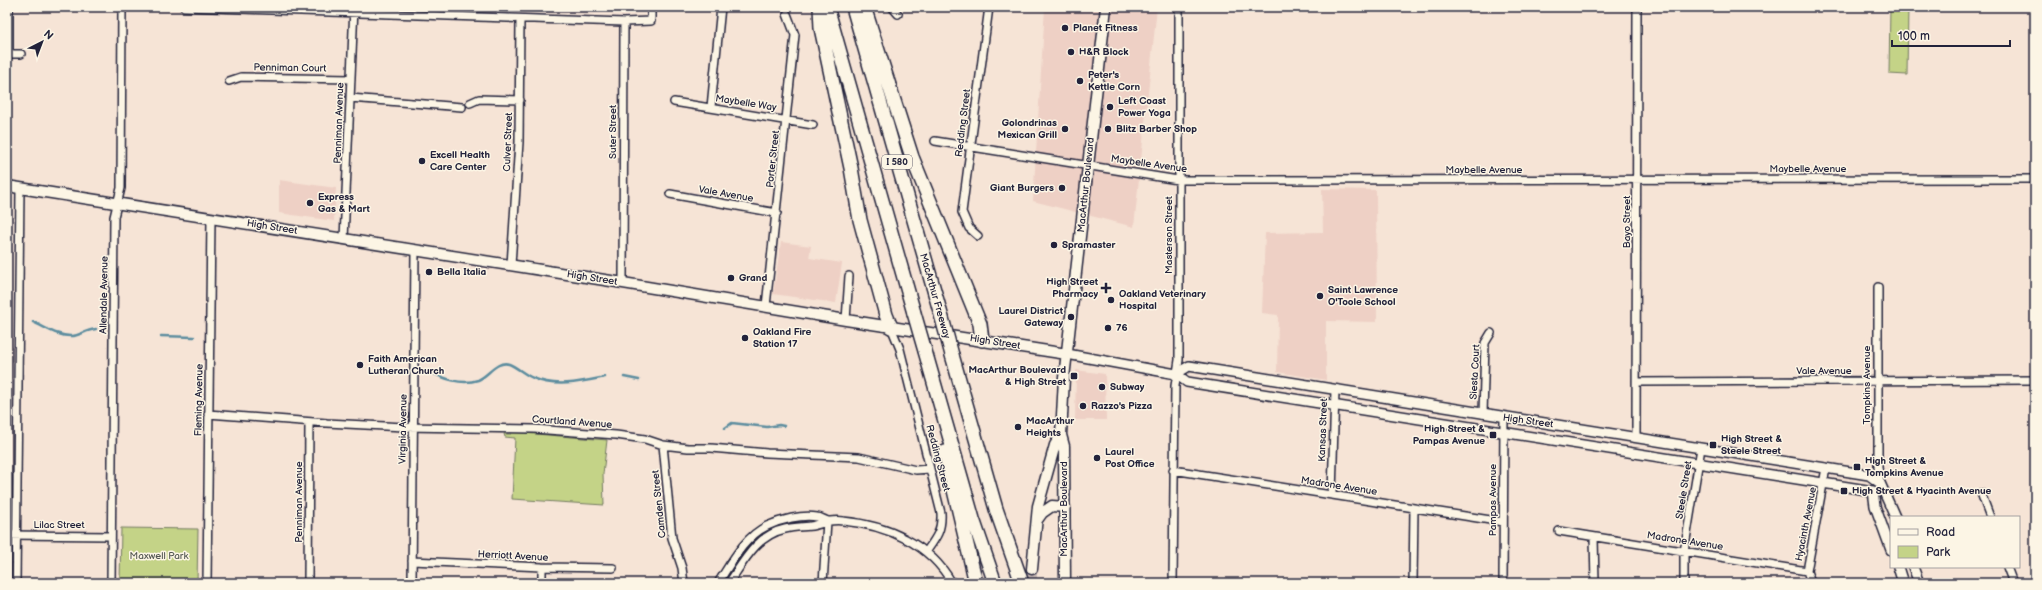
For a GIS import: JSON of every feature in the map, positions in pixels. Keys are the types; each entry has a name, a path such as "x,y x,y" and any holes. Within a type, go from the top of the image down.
{"highway":[{"path":"820,7 821,28 851,168 860,220 886,315 891,327"},
{"name":"I 580","path":"827,7 973,519 995,583"},
{"name":"MacArthur Freeway","path":"853,7 994,502 1022,583"},
{"path":"864,7 912,157 980,324 982,340"},
{"path":"925,351 957,505 976,583"}],"main road":[{"name":"MacArthur Boulevard","path":"1065,583 1064,446 1062,434 1067,354 1106,7"},
{"name":"High Street","path":"7,186 1067,354"},
{"name":"MacArthur Boulevard","path":"1032,569 1038,506 1054,451 1062,434"},
{"path":"1036,522 1042,513 1052,506 1065,507"}],"street":[{"name":"Allendale Avenue","path":"111,583 114,217 121,188 122,7"},
{"path":"184,7 353,10 520,19 624,22 651,21 651,7"},
{"path":"711,107 721,7"},
{"path":"892,7 898,14"},
{"name":"Redding Street","path":"978,236 969,228 962,212 989,7"},
{"name":"Masterson Street","path":"1173,583 1173,470 1176,374 1179,360 1179,7"},
{"name":"Bayo Street","path":"1636,437 1638,382 1637,7"},
{"path":"8,8 9,54 21,54"},
{"name":"Penniman Avenue","path":"344,239 353,10"},
{"name":"Porter Street","path":"766,306 795,35 787,14"},
{"name":"Culver Street","path":"511,265 520,100 520,19"},
{"name":"Suter Street","path":"623,283 624,22"},
{"name":"Penniman Court","path":"229,81 241,77 351,79"},
{"path":"350,98 462,107"},
{"path":"470,103 479,99 520,100"},
{"name":"Maybelle Way","path":"674,102 813,125"},
{"name":"Maybelle Avenue","path":"935,141 1178,180 2035,179"},
{"path":"16,583 20,188"},
{"name":"Vale Avenue","path":"670,194 777,213"},
{"name":"Fleming Avenue","path":"207,583 211,218"},
{"name":"Virginia Avenue","path":"412,583 416,251"},
{"path":"846,320 849,276"},
{"name":"Tompkins Avenue","path":"1878,287 1878,467 1880,483 1895,516"},
{"name":"Redding Street","path":"891,327 900,349 941,513 942,526 937,538 926,552"},
{"name":"Siesta Court","path":"1483,414 1485,343 1491,333"},
{"name":"High Street","path":"1067,354 1176,374 1187,382 1334,404 1503,433 1824,482 1873,491"},
{"name":"High Street","path":"1176,374 1189,366 1869,475 1880,483"},
{"name":"Vale Avenue","path":"1638,382 2035,380"},
{"name":"Kansas Street","path":"1332,495 1335,390"},
{"name":"Courtland Avenue","path":"208,414 309,422 534,429 645,439 663,445 688,448 711,448 766,453 859,457 916,470 930,469"},
{"name":"Pampas Avenue","path":"1503,583 1504,417"},
{"name":"Penniman Avenue","path":"308,583 309,422"},
{"name":"Camden Street","path":"663,445 672,538 682,568 684,583"},
{"name":"Steele Street","path":"1684,583 1684,552 1701,448"},
{"name":"Hyacinth Avenue","path":"1811,583 1807,571 1826,468"},
{"name":"Madrone Avenue","path":"1173,470 1503,522"},
{"path":"1880,483 1873,491 1875,506 1890,547"},
{"path":"1981,493 1990,516"},
{"path":"1413,583 1414,508"},
{"path":"718,583 745,543 766,526 785,520 804,517 817,517 827,521 843,521 883,529 903,537 926,552 935,560 952,583"},
{"path":"729,583 751,550 761,541 785,529 816,526 827,521"},
{"path":"823,583 827,521"},
{"name":"Madrone Avenue","path":"1559,531 1807,571"},
{"name":"Lilac Street","path":"7,535 111,536"},
{"path":"1594,537 1594,583"},
{"name":"Herriott Avenue","path":"412,561 542,567 612,568"},
{"path":"542,567 542,583"},
{"path":"1898,568 1904,583"},
{"path":"1913,568 1918,583"},
{"path":"2007,568 2013,583"}],"shaded area":[{"path":"1045,7 1157,7 1134,227 1033,201"},
{"path":"279,180 336,188 334,221 279,213"},
{"name":"Saint Lawrence O'Toole School","path":"1322,189 1376,190 1377,322 1326,321 1326,380 1277,372 1278,315 1262,313 1265,233 1323,232"},
{"path":"781,242 811,246 809,258 842,263 836,303 773,294"},
{"path":"1076,370 1105,374 1106,420 1075,420"}],"green space":[{"path":"1890,7 1908,7 1907,75 1889,74"},
{"path":"512,432 607,440 603,474 604,505 512,499 515,438 505,437 504,434 511,434"},
{"name":"Maxwell Park","path":"121,528 198,529 197,583 120,583"}],"waterway":[{"path":"33,322 67,336 75,336 96,329"},
{"path":"161,336 194,337"},
{"path":"428,371 459,382 472,382 482,378 500,364 505,363 512,365 533,378 551,383 569,383 605,377"},
{"path":"624,377 639,380"},
{"path":"725,428 732,423 767,427 779,425 784,426"}],"tunnel":[{"path":"1032,569 1032,583"}],"place":[{"name":"Planet Fitness","path":"1065,28"},
{"name":"H&R Block","path":"1071,52"},
{"name":"Peter's Kettle Corn","path":"1080,81"},
{"name":"Left Coast Power Yoga","path":"1110,107"},
{"name":"Golondrinas Mexican Grill","path":"1065,129"},
{"name":"Blitz Barber Shop","path":"1108,129"},
{"name":"Excell Health Care Center","path":"422,161"},
{"name":"Giant Burgers","path":"1062,188"},
{"name":"Express Gas & Mart","path":"310,203"},
{"name":"Spramaster","path":"1054,245"},
{"name":"Bella Italia","path":"429,272"},
{"name":"Grand","path":"731,278"},
{"name":"High Street Pharmacy","path":"1106,288"},
{"name":"Saint Lawrence O'Toole School","path":"1320,296"},
{"name":"Oakland Veterinary Hospital","path":"1111,300"},
{"name":"Laurel District Gateway","path":"1071,317"},
{"name":"76","path":"1108,328"},
{"name":"Oakland Fire Station 17","path":"745,338"},
{"name":"Faith American Lutheran Church","path":"360,365"},
{"name":"MacArthur Boulevard & High Street","path":"1074,376"},
{"name":"Subway","path":"1102,387"},
{"name":"Razzo's Pizza","path":"1083,406"},
{"name":"MacArthur Heights","path":"1018,427"},
{"name":"High Street & Pampas Avenue","path":"1493,435"},
{"name":"High Street & Steele Street","path":"1713,445"},
{"name":"Laurel Post Office","path":"1097,458"},
{"name":"High Street & Tompkins Avenue","path":"1857,467"},
{"name":"High Street & Hyacinth Avenue","path":"1844,491"}]}
